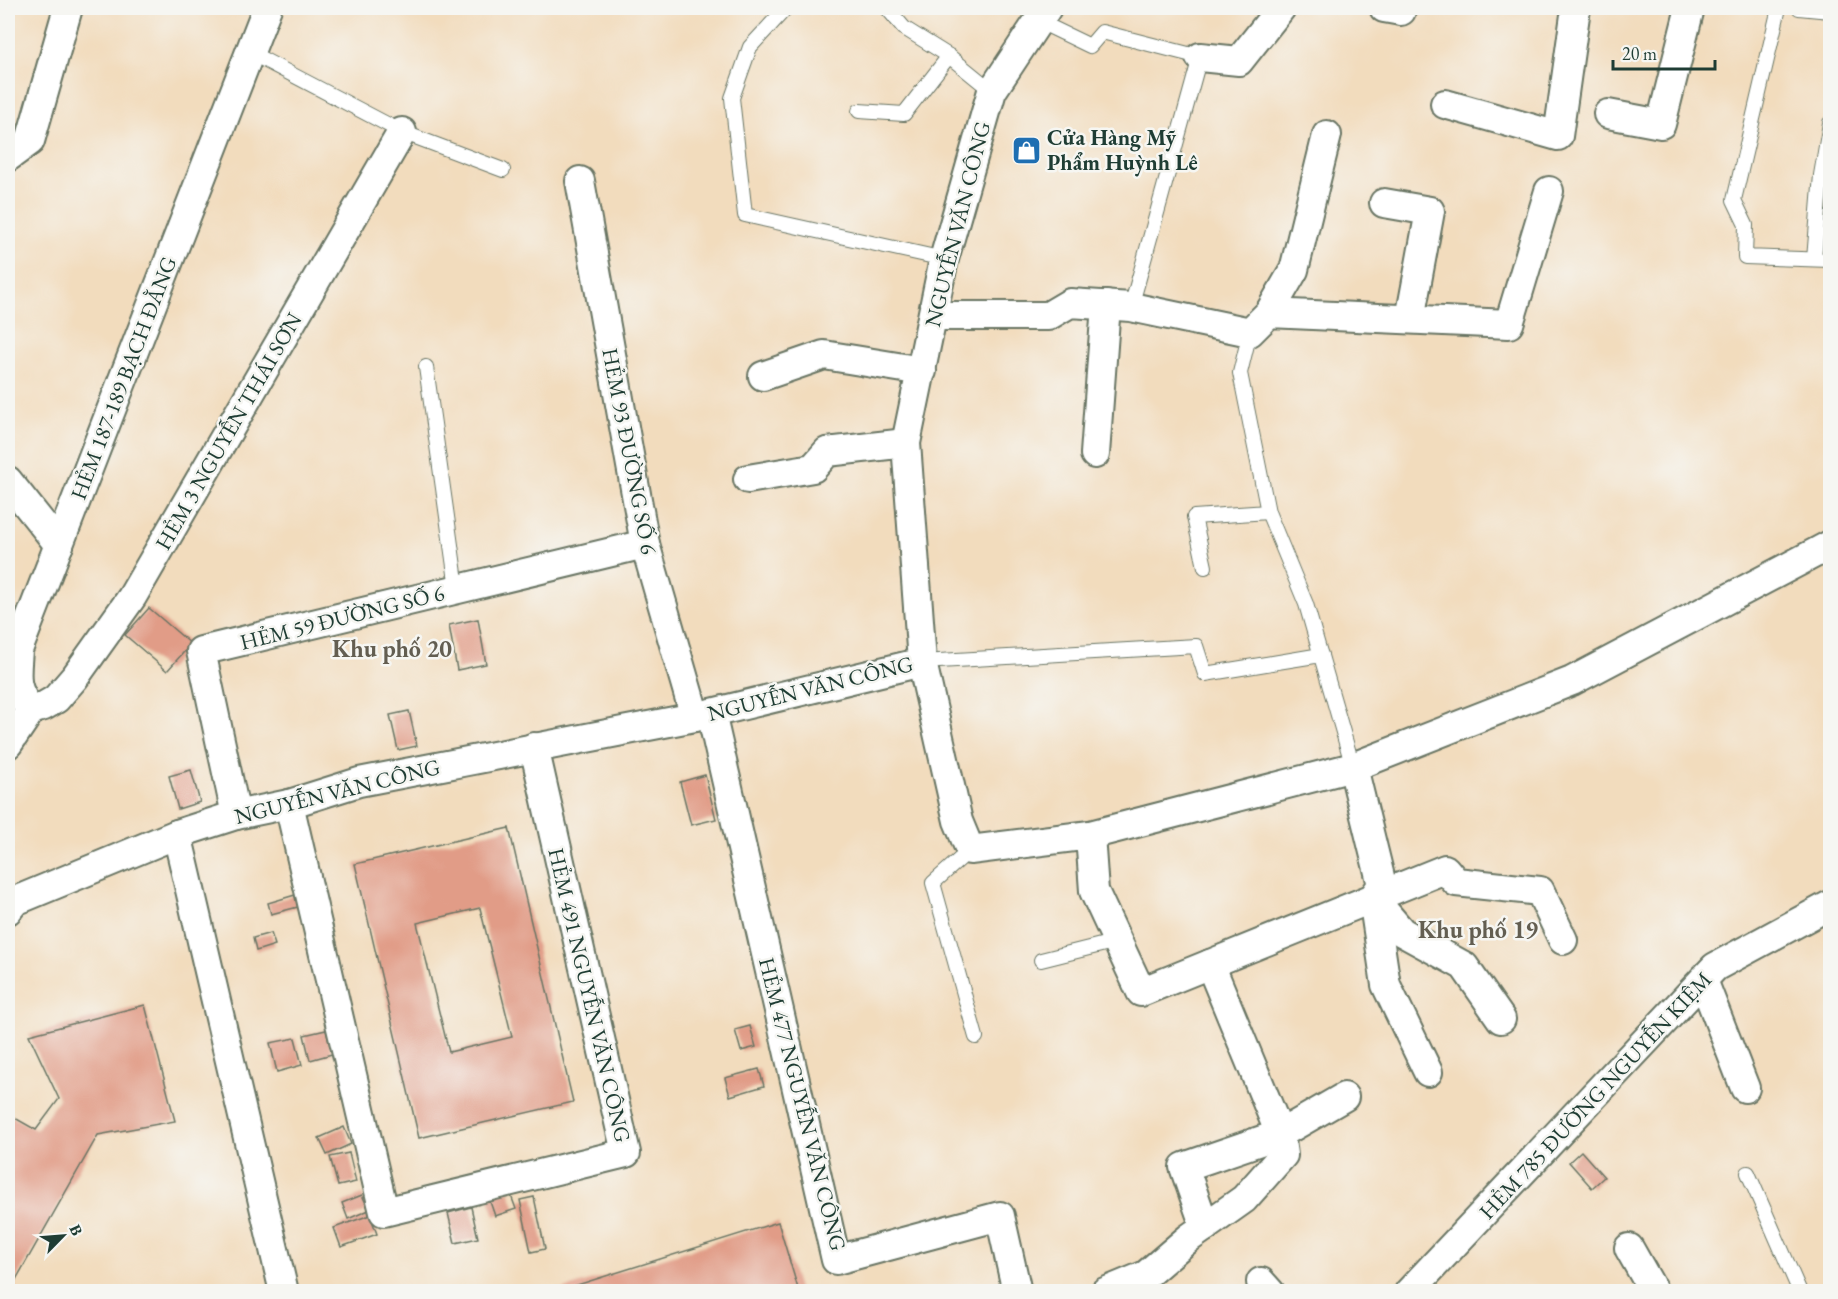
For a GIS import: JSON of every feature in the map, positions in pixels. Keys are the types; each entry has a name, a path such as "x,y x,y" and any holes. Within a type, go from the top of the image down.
{"street":[{"path":"8,157 30,141 68,8"},
{"name":"HẺM 187-189 BẠCH ĐẰNG","path":"31,710 21,697 16,683 18,650 267,8"},
{"path":"1200,57 1239,61 1281,8"},
{"path":"1445,104 1558,136 1576,8"},
{"path":"1608,114 1661,124 1690,8"},
{"name":"NGUYỄN VĂN CÔNG","path":"8,910 15,901 177,834 236,814 289,804 359,782 703,715 922,662 906,443 944,259 992,91 1036,12"},
{"name":"HẺM 3 NGUYỄN THÁI SƠN","path":"31,710 56,699 132,597 402,132"},
{"path":"1260,322 1294,270 1327,135"},
{"name":"HẺM 93 ĐƯỜNG SỐ 6","path":"580,181 645,544 703,715"},
{"path":"933,316 1048,316 1070,303 1260,322 1410,319 1509,324 1549,191"},
{"path":"1384,203 1430,211 1410,319"},
{"path":"1095,454 1118,306"},
{"path":"763,376 824,355 922,371"},
{"path":"748,479 813,468 827,452 906,443"},
{"path":"8,481 59,545"},
{"name":"HẺM 59 ĐƯỜNG SỐ 6","path":"236,814 201,651 645,544"},
{"path":"922,662 958,821 970,850 1090,835 1353,767 1572,681 1830,545"},
{"path":"8,744 31,710"},
{"name":"HẺM 477 NGUYỄN VĂN CÔNG","path":"703,715 836,1260 1000,1216 1017,1292"},
{"name":"HẺM 491 NGUYỄN VĂN CÔNG","path":"289,804 384,1212 626,1153 534,747"},
{"path":"1353,767 1382,885 1372,898 1386,986 1428,1072"},
{"path":"177,834 284,1292"},
{"path":"1090,835 1094,891 1141,992 1445,869 1456,882 1540,891 1563,940"},
{"path":"1372,898 1402,932 1464,966 1501,1019"},
{"name":"HẺM 785 ĐƯỜNG NGUYỄN KIỆM","path":"1409,1292 1715,967 1830,905"},
{"path":"1105,1292 1146,1275 1189,1238 1245,1199 1283,1155 1280,1134 1209,964"},
{"path":"1703,980 1745,1088"},
{"path":"1205,1227 1184,1167 1280,1134 1344,1097"},
{"path":"1629,1248 1654,1292"}],"lane":[{"path":"786,8 750,47 732,98 745,215 944,259"},
{"path":"887,8 904,28 949,56 992,91"},
{"path":"1779,8 1734,200 1746,225 1745,257 1830,260"},
{"path":"1799,8 1830,11"},
{"path":"1036,12 1090,46 1102,32 1200,57 1118,306"},
{"path":"249,52 402,132 503,170"},
{"path":"859,111 904,114 949,56"},
{"path":"1814,259 1821,175 1830,123"},
{"path":"1260,322 1240,373 1268,512 1306,604 1353,767"},
{"path":"426,367 457,588"},
{"path":"1205,567 1194,517 1268,512"},
{"path":"922,662 1196,646 1205,674 1321,655"},
{"path":"970,850 933,883 976,1036"},
{"path":"1041,960 1118,941"},
{"path":"1748,1173 1800,1292"}],"building":[{"path":"149,608 191,644 167,671 125,635"},
{"path":"478,619 486,664 457,670 449,625"},
{"path":"409,711 417,746 398,750 390,715"},
{"path":"191,770 200,802 178,809 169,776"},
{"path":"705,775 716,819 691,825 680,782"},
{"path":"509,828 573,1102 419,1138 355,864","holes":["480,908 512,1037 449,1052 417,923"]},
{"path":"295,895 298,907 271,914 268,903"},
{"path":"271,933 275,945 256,951 253,938"},
{"path":"145,1005 175,1121 98,1135 14,1283 17,1292 8,1292 8,1114 36,1130 59,1099 29,1035"},
{"path":"750,1026 756,1047 741,1051 735,1030"},
{"path":"326,1030 332,1054 310,1060 304,1035"},
{"path":"295,1038 302,1065 277,1072 270,1043"},
{"path":"759,1069 764,1086 730,1096 725,1078"},
{"path":"344,1127 351,1144 327,1155 319,1138"},
{"path":"1581,1151 1604,1177 1592,1188 1569,1162"},
{"path":"349,1153 356,1182 338,1186 330,1157"},
{"path":"509,1190 516,1209 495,1216 488,1196"},
{"path":"362,1195 369,1210 348,1219 342,1203"},
{"path":"534,1197 545,1249 531,1252 520,1200"},
{"path":"471,1207 478,1238 455,1243 448,1213"},
{"path":"370,1215 377,1234 341,1247 334,1228"},
{"path":"778,1222 799,1292 558,1292 558,1291"}],"place":[{"name":"Cửa Hàng Mỹ Phẩm Huỳnh Lê","path":"1026,150"}],"district":[{"name":"Khu phố 20","path":"392,649"},
{"name":"Khu phố 19","path":"1478,930"}]}
